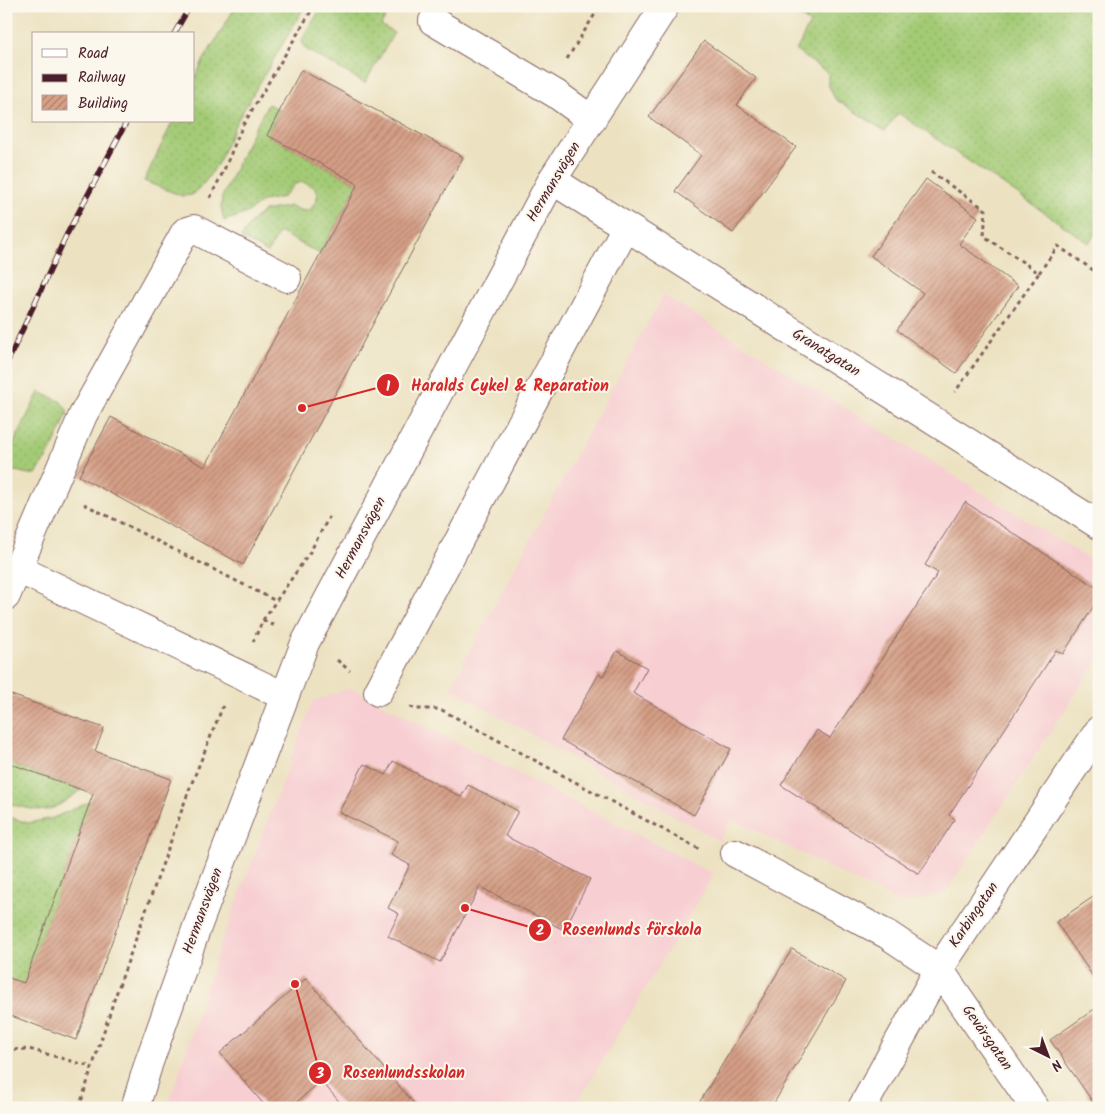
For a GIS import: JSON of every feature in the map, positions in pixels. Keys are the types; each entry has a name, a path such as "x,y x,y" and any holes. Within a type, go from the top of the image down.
{"street":[{"name":"Hermansvägen","path":"135,1108 149,1062 197,927 305,643 552,180 666,6"},
{"path":"432,21 556,94 592,120"},
{"name":"Granatgatan","path":"552,180 1099,525"},
{"path":"378,692 626,227"},
{"path":"6,596 83,415 184,232 194,229 287,278"},
{"path":"18,569 284,696"},
{"name":"Karbingatan","path":"862,1108 939,969 1099,730"},
{"path":"736,853 888,935 939,969"},
{"name":"Gevärsgatan","path":"939,969 1035,1108"}],"path":[{"path":"194,229 224,170 242,127 314,6"},
{"path":"931,172 986,210 984,236 1039,273"},
{"path":"934,421 1058,246 1099,274"},
{"path":"52,488 276,601"},
{"path":"263,620 336,659 367,686 378,692 415,709 440,709 702,851 723,854 736,853"},
{"path":"6,1050 29,1049 92,1067"}],"shaded area":[{"path":"663,295 1099,565 1099,658 945,893 903,904 732,819 719,841 450,688"},
{"path":"351,688 714,874 574,1108 167,1108 220,946 313,701"}],"green space":[{"path":"236,6 305,6 236,123 218,163 205,182 192,195 182,196 144,181 173,122 195,122 195,78"},
{"path":"322,6 392,6 381,25 394,33 365,83 303,46 302,40"},
{"path":"787,6 1099,6 1099,228 1089,243 898,113 885,131 835,99 828,84 828,73 796,51 810,23"},
{"path":"268,104 280,110 267,135 358,184 320,254 279,232 268,253 241,238 255,218 264,211 291,206 305,211 311,209 318,194 315,188 308,184 302,182 295,184 283,197 263,201 245,214 224,221 221,207 222,197"},
{"path":"39,392 60,401 68,411 54,444 36,474 12,471 6,483 6,459"},
{"path":"6,762 81,790 60,804 46,810 6,803"},
{"path":"91,801 23,987 10,982 11,978 6,977 6,816 28,823 53,818"}],"building":[{"path":"704,41 756,78 737,105 796,147 733,233 675,191 701,155 649,117"},
{"path":"301,70 463,157 243,565 79,476 111,417 205,467 358,184 267,135"},
{"path":"926,179 978,217 959,244 1018,286 956,373 897,330 923,293 871,256"},
{"path":"965,502 1099,589 1099,598 1063,654 1056,650 949,815 955,819 919,874 781,785 817,730 830,738 938,573 925,565"},
{"path":"617,651 647,668 633,693 731,749 694,815 561,740 599,674 603,676"},
{"path":"6,693 104,728 95,751 171,779 76,1040 6,1014 6,977 24,983 93,794 6,762"},
{"path":"393,761 461,797 468,785 518,811 505,836 590,879 564,930 480,887 440,962 388,936 399,914 388,908 410,865 391,855 398,841 339,812 364,764 386,775"},
{"path":"1099,893 1099,985 1056,922"},
{"path":"792,949 846,981 771,1108 696,1108"},
{"path":"306,978 418,1108 345,1108 321,1081 290,1108 267,1108 220,1053"},
{"path":"1099,1006 1099,1108 1097,1108 1050,1040"}],"railway":[{"path":"175,32 190,6"},
{"path":"6,365 67,234 126,122"}],"place":[{"name":"Haralds Cykel & Reparation","path":"302,408"},
{"name":"Rosenlunds förskola","path":"465,908"},
{"name":"Rosenlundsskolan","path":"295,984"}]}
